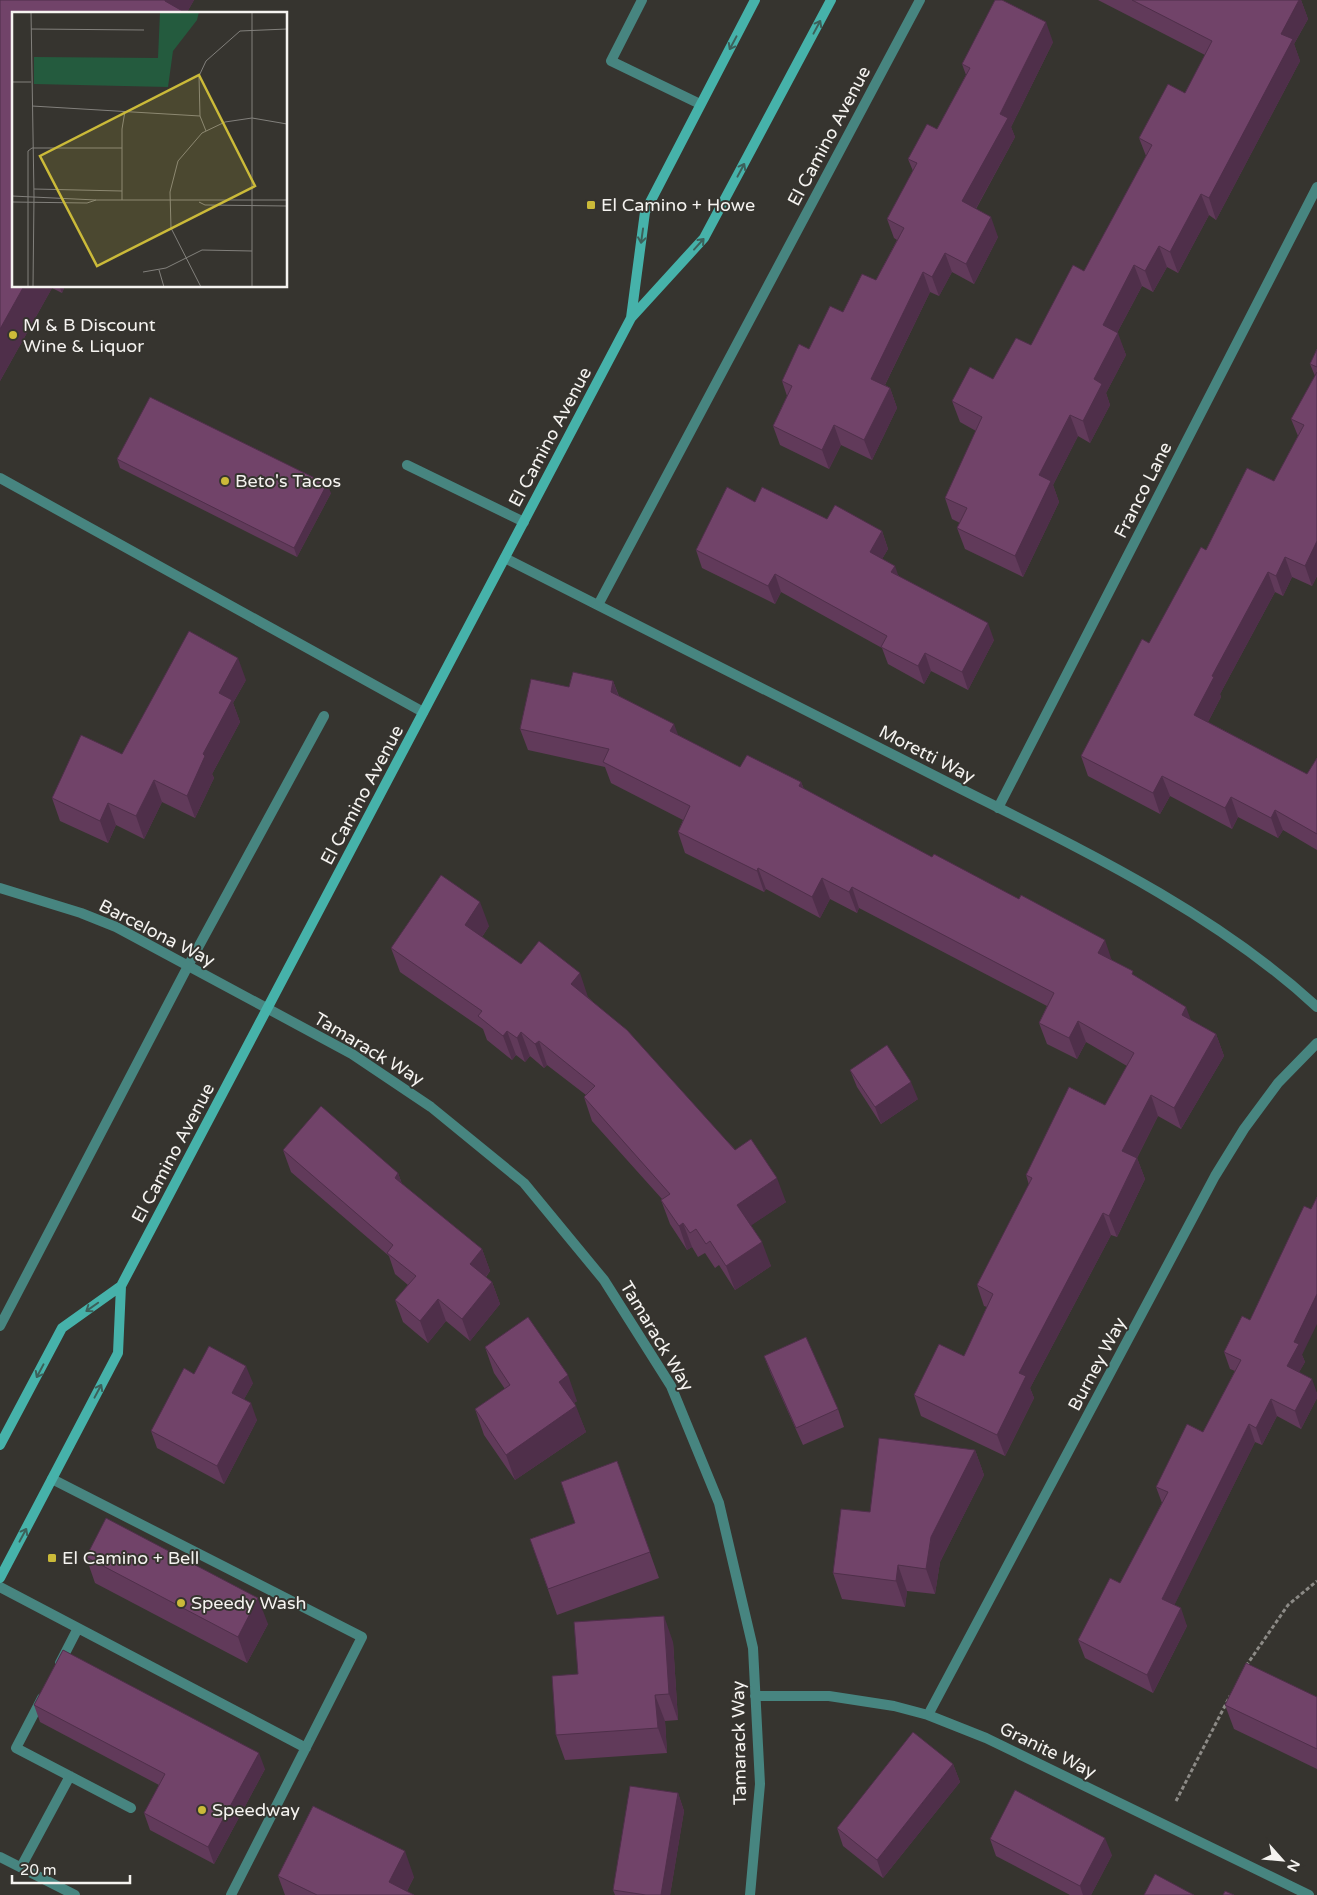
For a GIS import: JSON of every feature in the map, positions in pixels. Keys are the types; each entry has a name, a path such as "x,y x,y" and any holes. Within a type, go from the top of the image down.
{"main road":[{"name":"El Camino Avenue","path":"631,318 645,212 756,0"},
{"name":"El Camino Avenue","path":"0,1578 118,1353 121,1286 423,712 631,318 704,238 831,0"},
{"name":"El Camino Avenue","path":"0,1445 62,1328 121,1286"}],"street":[{"path":"642,0 611,61 700,104"},
{"name":"El Camino Avenue","path":"598,605 920,0"},
{"name":"Franco Lane","path":"998,808 1317,187"},
{"path":"407,465 524,522"},
{"path":"0,478 423,712"},
{"name":"Moretti Way","path":"505,558 998,808 1184,908 1282,975 1317,1007"},
{"path":"0,1326 188,966 324,716"},
{"name":"Barcelona Way","path":"0,888 72,910 116,927 267,1009"},
{"name":"Tamarack Way","path":"267,1009 352,1054 439,1114 524,1183 604,1280 671,1386 719,1503 753,1648 760,1784 750,1895"},
{"name":"Burney Way","path":"928,1716 1215,1176 1244,1128 1272,1090 1317,1043"},
{"path":"52,1479 362,1637 231,1895"},
{"path":"0,1586 306,1748"},
{"path":"56,1671 78,1628"},
{"path":"47,1688 16,1748 131,1808"},
{"name":"Granite Way","path":"755,1696 829,1696 894,1706 928,1716 986,1738 1309,1895"},
{"path":"21,1867 70,1776"},
{"path":"0,1857 75,1895"}],"path":[{"path":"1244,1669 1288,1605 1317,1581"},
{"path":"1164,1825 1230,1695"}],"building":[{"path":"0,0 165,0 184,12 12,12 12,288 23,288 0,329"},
{"path":"995,0 1002,0 1046,22 1000,114 1008,118 962,201 991,217 966,264 945,253 932,277 923,272 871,379 890,388 864,440 834,425 822,450 773,426 792,386 782,381 799,344 809,349 830,306 843,312 862,274 876,280 904,228 887,219 917,163 908,159 927,124 937,129 970,68 962,64"},
{"path":"1132,0 1299,0 1281,34 1293,39 1209,198 1201,194 1170,252 1159,246 1145,271 1134,265 1103,325 1118,333 1094,379 1102,384 1083,421 1070,415 1039,475 1051,481 1015,556 957,528 967,508 945,498 982,417 952,401 970,367 993,379 1016,338 1031,345 1073,265 1084,271 1152,145 1139,138 1168,84 1185,93 1212,41"},
{"path":"1317,349 1317,367 1310,364"},
{"path":"1317,372 1317,541 1305,566 1285,557 1276,576 1268,572 1212,676 1214,677 1194,715 1307,774 1317,758 1317,834 1275,810 1271,818 1231,797 1225,808 1162,776 1153,793 1081,756 1142,639 1149,643 1201,547 1206,550 1247,468 1274,481 1304,425 1291,419"},
{"name":"Beto's Tacos","path":"150,397 327,484 294,548 117,459"},
{"path":"727,487 755,502 762,487 827,519 835,505 882,531 870,552 895,566 891,572 988,623 962,672 925,653 918,666 881,647 887,636 775,574 768,586 696,550"},
{"path":"189,631 238,658 219,693 232,700 203,754 205,756 187,796 154,780 136,816 108,803 100,821 52,798 81,735 122,754"},
{"path":"573,672 613,681 611,692 674,724 670,731 740,767 747,755 801,782 799,786 932,857 934,854 1019,899 1021,895 1105,940 1098,953 1133,971 1132,974 1186,1007 1182,1015 1216,1034 1174,1108 1151,1095 1122,1151 1137,1158 1109,1216 1103,1213 1019,1373 1026,1376 997,1435 914,1395 939,1344 964,1356 993,1294 977,1285 1032,1178 1026,1175 1069,1087 1105,1105 1134,1053 1078,1021 1069,1038 1039,1023 1054,993 852,887 849,892 822,878 812,897 758,868 757,871 678,832 690,806 603,762 609,749 520,729 531,679 569,687"},
{"path":"441,875 480,902 465,925 521,964 539,941 580,973 571,984 627,1030 735,1150 751,1139 777,1178 737,1205 762,1242 726,1266 710,1241 706,1244 696,1229 690,1233 683,1223 679,1226 661,1200 670,1194 584,1097 595,1086 539,1041 535,1044 521,1032 517,1038 507,1031 503,1036 478,1016 482,1011 391,948"},
{"path":"887,1045 911,1082 875,1107 850,1070"},
{"path":"321,1106 398,1173 395,1178 482,1249 470,1264 492,1282 462,1319 438,1299 420,1321 395,1300 416,1276 387,1253 393,1245 283,1150"},
{"path":"1317,1197 1317,1294 1294,1342 1299,1344 1287,1366 1312,1379 1295,1411 1271,1399 1256,1428 1249,1424 1162,1599 1181,1608 1147,1675 1078,1640 1110,1578 1120,1583 1168,1492 1156,1487 1187,1424 1203,1432 1241,1360 1224,1352 1242,1316 1250,1320 1304,1206 1311,1209"},
{"path":"528,1317 568,1375 559,1382 576,1406 506,1455 475,1409 510,1385 485,1347"},
{"path":"806,1337 838,1409 796,1428 764,1356"},
{"path":"209,1346 246,1366 232,1393 251,1403 217,1466 151,1431 184,1368 194,1374"},
{"path":"879,1438 975,1450 931,1537 926,1569 898,1565 896,1581 833,1573 841,1509 870,1512"},
{"path":"617,1461 650,1552 548,1589 530,1539 575,1523 561,1482"},
{"path":"106,1518 258,1598 238,1637 86,1557"},
{"path":"664,1616 669,1694 655,1695 658,1728 556,1735 552,1676 578,1674 574,1622"},
{"path":"63,1650 259,1753 208,1847 144,1813 165,1774 34,1705"},
{"path":"1246,1663 1317,1697 1317,1749 1225,1705"},
{"path":"913,1732 953,1764 877,1860 837,1828"},
{"path":"630,1786 678,1793 661,1895 646,1895 613,1890"},
{"path":"1015,1790 1105,1838 1080,1886 990,1839"},
{"path":"313,1806 405,1851 389,1882 414,1895 317,1895 278,1876"},
{"path":"1155,1874 1194,1895 1144,1895"},
{"path":"1225,1891 1234,1895 1223,1895"}],"place":[{"name":"El Camino + Howe","path":"591,205"},
{"name":"M & B Discount Wine & Liquor","path":"13,335"},
{"name":"Beto's Tacos","path":"225,481"},
{"name":"El Camino + Bell","path":"52,1558"},
{"name":"Speedy Wash","path":"181,1603"},
{"name":"Speedway","path":"202,1810"}]}
